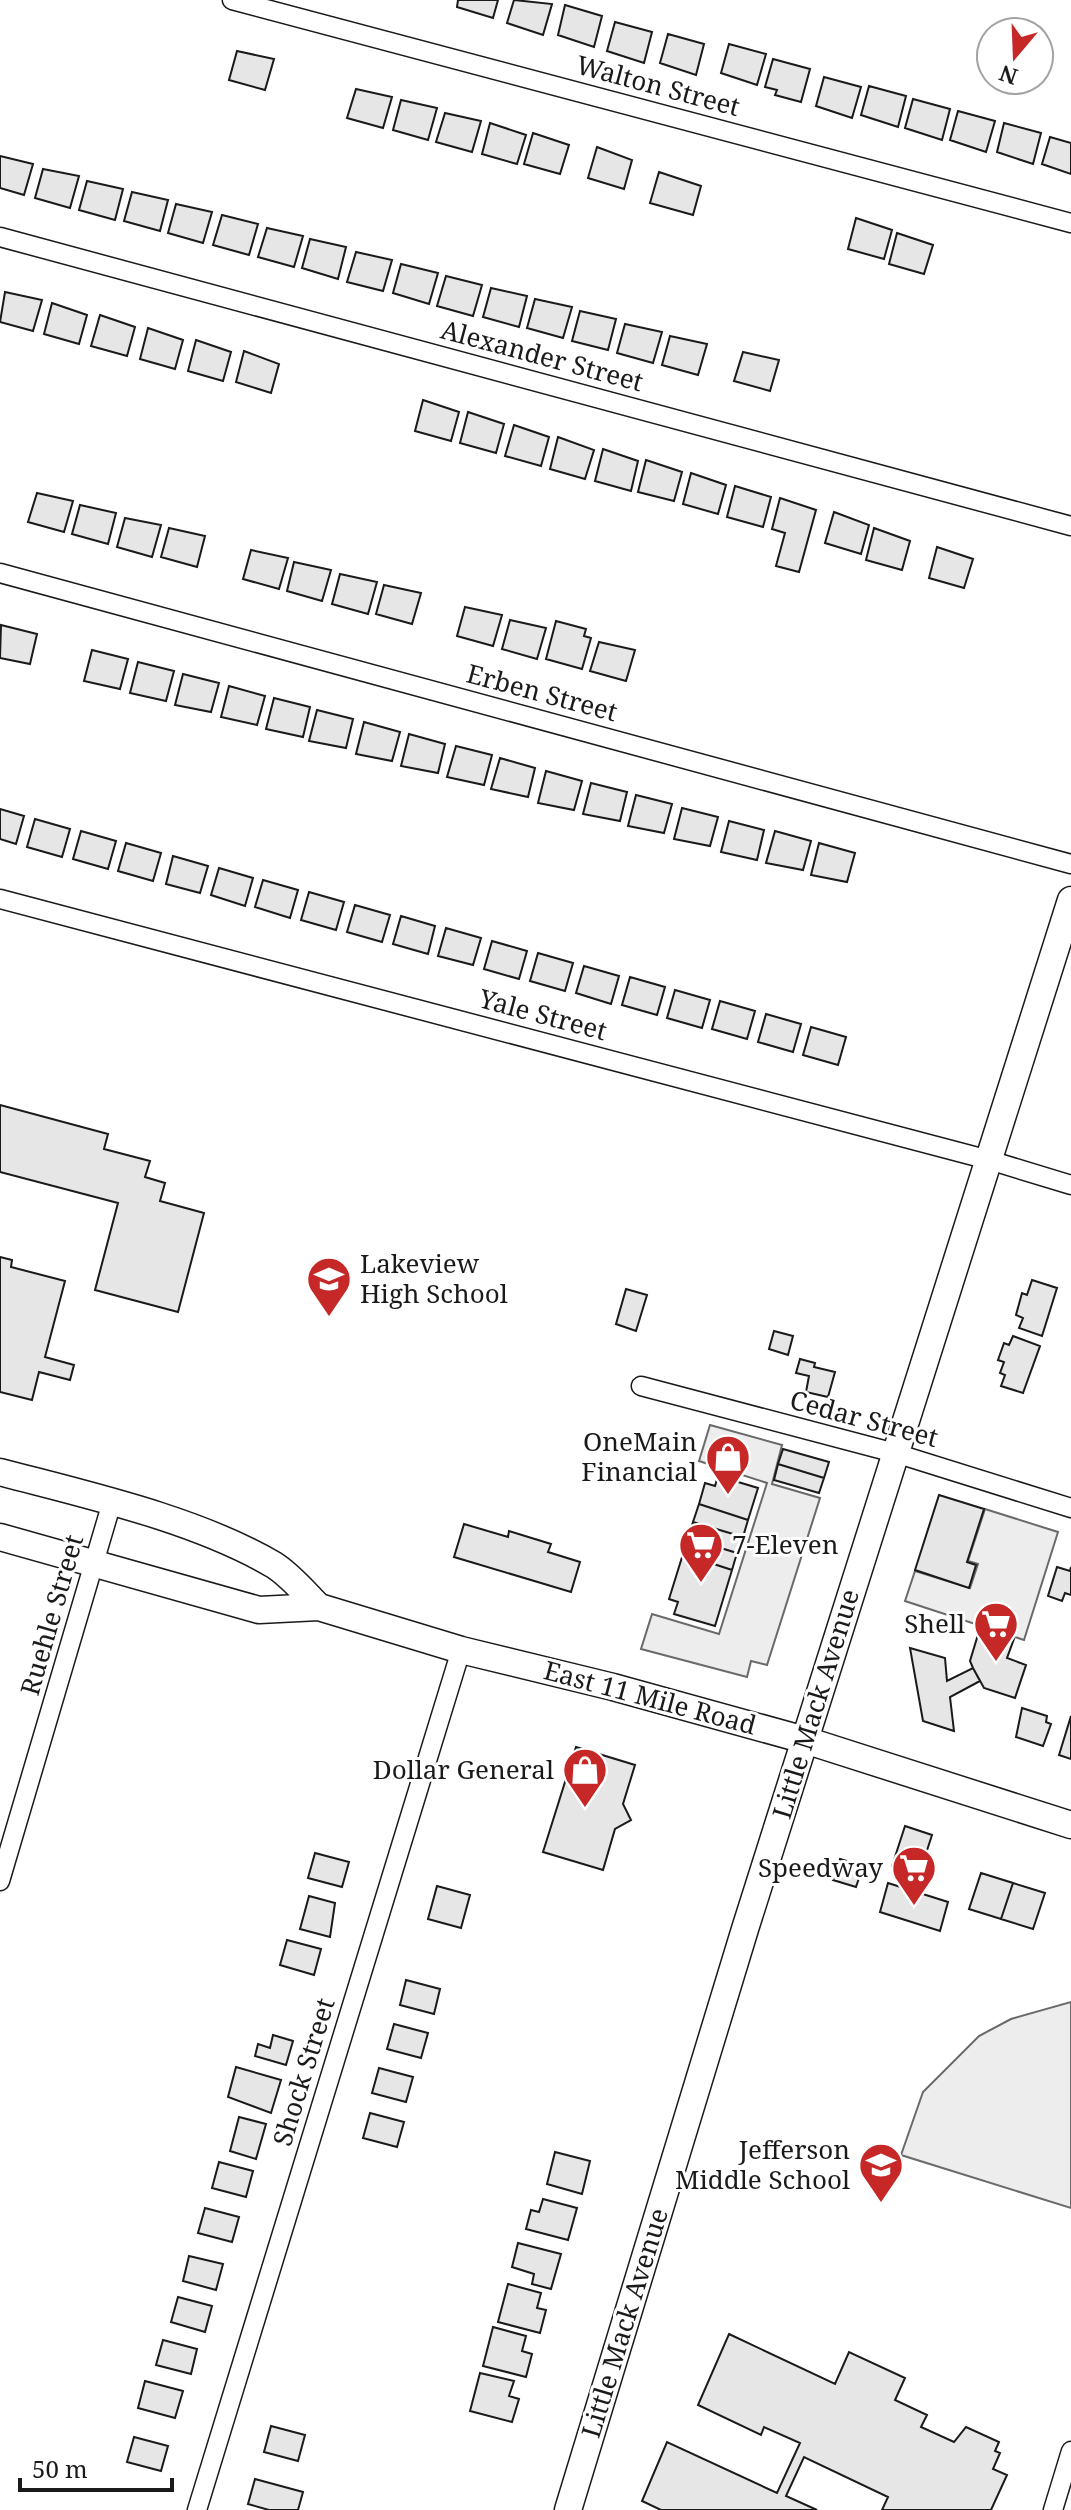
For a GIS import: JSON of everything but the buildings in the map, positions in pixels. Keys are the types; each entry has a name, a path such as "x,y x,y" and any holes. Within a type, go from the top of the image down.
{"main road":[{"name":"Little Mack Avenue","path":"568,2510 805,1740 1071,900"},
{"name":"East 11 Mile Road","path":"0,1472 112,1502 175,1523 276,1566 319,1607"},
{"name":"East 11 Mile Road","path":"0,1537 259,1610 319,1607 461,1650 613,1687 805,1740 1071,1825"}],"street":[{"name":"Walton Street","path":"232,0 1071,223"},
{"name":"Alexander Street","path":"0,237 1071,526"},
{"name":"Erben Street","path":"0,573 1071,864"},
{"name":"Yale Street","path":"0,899 989,1160 1071,1185"},
{"name":"Cedar Street","path":"641,1386 895,1453 1071,1508"},
{"name":"Ruehle Street","path":"0,1881 112,1502"},
{"name":"Shock Street","path":"197,2510 461,1650"},
{"path":"1053,2510 1071,2451"}],"shaded area":[{"path":"710,1425 782,1445 772,1484 820,1498 767,1665 751,1661 747,1677 641,1649 652,1614 719,1634 767,1483 699,1461"},
{"path":"985,1509 1058,1532 1024,1640 905,1601 915,1571 970,1588 978,1564 968,1561"},
{"path":"1071,2002 1071,2208 901,2155 923,2092 979,2036 1011,2019"}],"place":[{"name":"Lakeview High School","path":"329,1318"},
{"name":"OneMain Financial","path":"728,1496"},
{"name":"7-Eleven","path":"701,1584"},
{"name":"Shell","path":"996,1663"},
{"name":"Dollar General","path":"585,1809"},
{"name":"Speedway","path":"914,1907"},
{"name":"Jefferson Middle School","path":"881,2204"}]}
